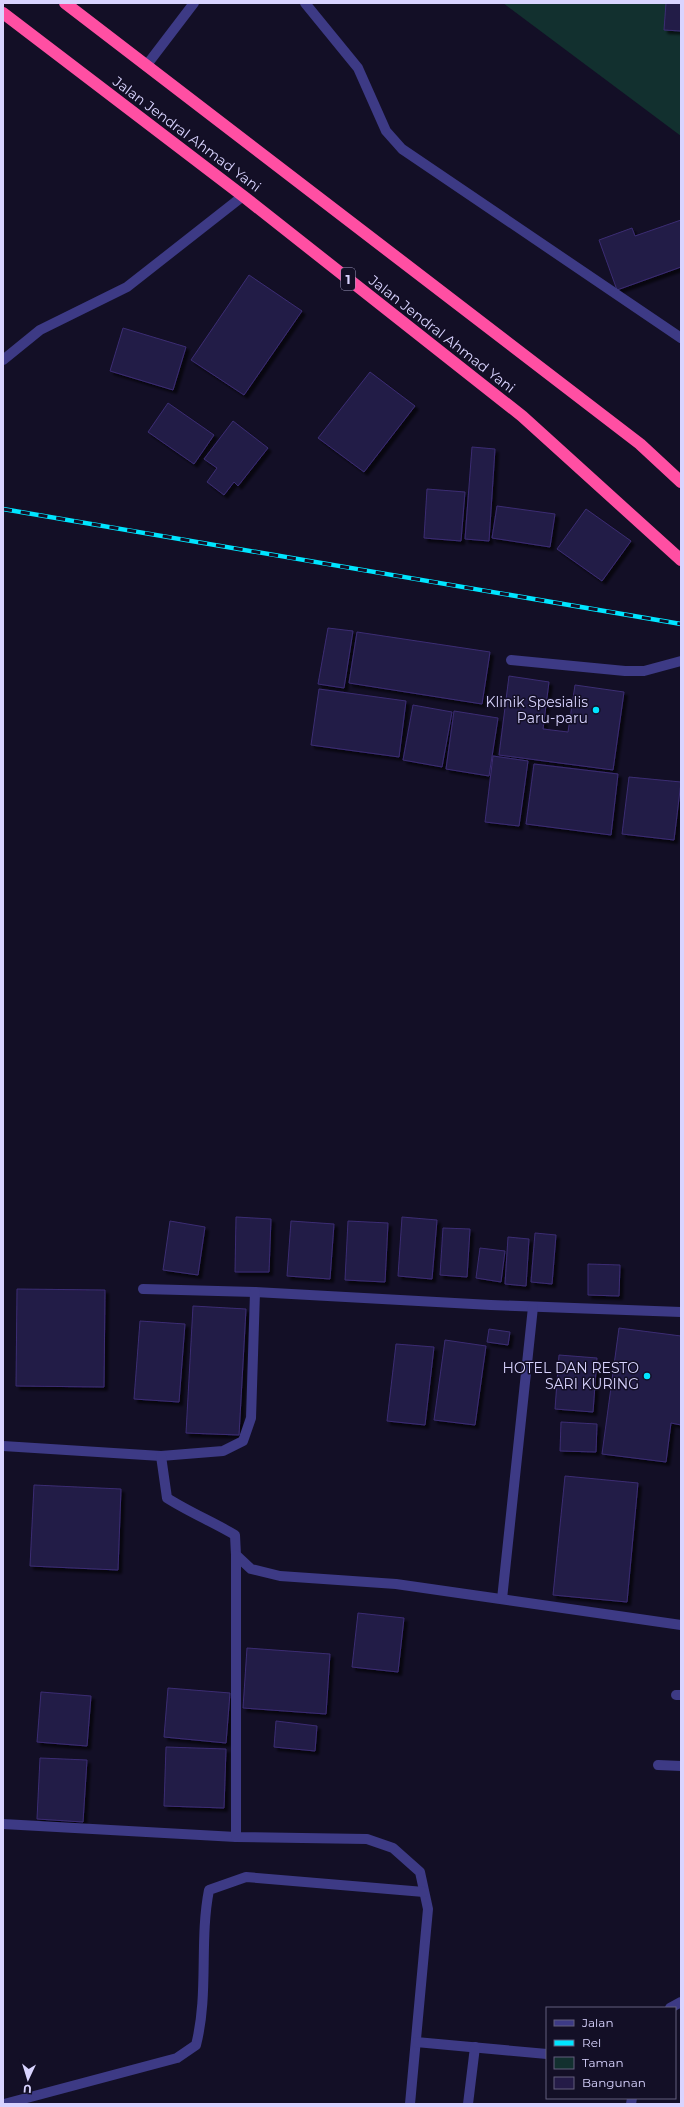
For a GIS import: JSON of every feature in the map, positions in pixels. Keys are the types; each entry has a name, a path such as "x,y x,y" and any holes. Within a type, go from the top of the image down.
{"highway":[{"name":"Jalan Jendral Ahmad Yani","path":"65,3 640,444 681,482"},
{"name":"Jalan Jendral Ahmad Yani","path":"3,13 243,196 522,416 681,560"}],"street":[{"path":"146,66 194,3"},
{"path":"305,3 358,68 386,131 402,149 681,338"},
{"path":"3,360 40,330 127,287 243,196"},
{"path":"511,660 625,671 644,671 681,660"},
{"path":"143,1289 255,1292 533,1307 681,1312"},
{"path":"3,1446 162,1456 223,1451 243,1442 251,1418 255,1292"},
{"path":"502,1599 533,1307"},
{"path":"162,1456 168,1498 186,1510 214,1522 235,1535 236,1837"},
{"path":"236,1555 251,1569 280,1576 396,1584 681,1625"},
{"path":"658,1765 681,1766"},
{"path":"3,1824 236,1837 367,1839 393,1848 420,1872 428,1910 410,2104"},
{"path":"4,2104 177,2058 196,2045 202,2020 204,1915 209,1890 246,1877 424,1892"},
{"path":"672,2007 681,2002"},
{"path":"416,2042 546,2054"},
{"path":"468,2104 475,2048"}],"green space":[{"path":"503,3 681,3 681,136"}],"building":[{"path":"666,3 681,3 681,31 664,30"},
{"path":"681,220 681,267 617,290 599,240 632,228 635,236"},
{"path":"249,275 302,311 244,395 191,360"},
{"path":"123,328 186,347 173,390 110,371"},
{"path":"370,372 415,406 364,472 318,438"},
{"path":"168,403 214,435 194,464 148,432"},
{"path":"233,421 268,448 238,486 234,482 224,495 207,482 217,468 204,459"},
{"path":"472,447 495,449 489,541 465,539"},
{"path":"427,489 465,492 461,541 424,538"},
{"path":"497,506 555,514 550,547 492,538"},
{"path":"586,509 631,541 602,581 557,549"},
{"path":"328,628 353,631 344,688 318,684"},
{"path":"357,632 490,652 482,704 349,683"},
{"name":"Klinik Spesialis Paru-paru","path":"509,676 549,682 543,729 568,732 575,685 624,692 613,770 499,755"},
{"path":"319,689 406,701 399,757 311,745"},
{"path":"413,705 452,712 442,767 403,760"},
{"path":"454,711 498,718 489,776 446,769"},
{"path":"493,756 528,761 519,826 485,822"},
{"path":"534,764 618,774 611,835 526,824"},
{"path":"629,777 681,782 674,840 622,834"},
{"path":"236,1217 271,1219 269,1272 235,1272"},
{"path":"402,1217 437,1220 432,1279 398,1276"},
{"path":"170,1221 205,1227 198,1275 163,1270"},
{"path":"291,1221 334,1224 330,1279 287,1276"},
{"path":"348,1221 388,1223 385,1282 345,1280"},
{"path":"443,1228 470,1229 467,1277 440,1275"},
{"path":"535,1233 556,1235 552,1284 531,1282"},
{"path":"508,1237 529,1239 526,1286 505,1284"},
{"path":"480,1248 505,1251 501,1282 476,1278"},
{"path":"588,1264 620,1265 619,1296 588,1295"},
{"path":"17,1289 105,1290 104,1387 16,1386"},
{"path":"193,1306 246,1309 239,1435 186,1433"},
{"path":"140,1321 185,1324 179,1402 134,1399"},
{"name":"HOTEL DAN RESTO SARI KURING","path":"619,1328 681,1336 681,1425 671,1423 666,1462 602,1454"},
{"path":"489,1329 510,1332 508,1345 487,1342"},
{"path":"445,1340 486,1346 475,1425 434,1420"},
{"path":"396,1344 434,1347 425,1425 387,1421"},
{"path":"559,1355 597,1358 593,1412 555,1409"},
{"path":"561,1422 597,1424 596,1452 560,1451"},
{"path":"565,1476 638,1483 627,1602 553,1595"},
{"path":"34,1485 121,1489 118,1570 30,1566"},
{"path":"358,1613 404,1618 398,1672 352,1667"},
{"path":"247,1648 330,1654 326,1714 243,1708"},
{"path":"168,1688 230,1693 226,1743 164,1737"},
{"path":"41,1692 91,1696 87,1746 37,1742"},
{"path":"276,1721 317,1726 315,1751 274,1747"},
{"path":"166,1747 226,1749 224,1808 164,1806"},
{"path":"40,1758 87,1760 83,1822 37,1819"}],"railway":[{"path":"3,509 681,624"}],"place":[{"name":"Klinik Spesialis Paru-paru","path":"596,710"},
{"name":"HOTEL DAN RESTO SARI KURING","path":"647,1376"}]}
